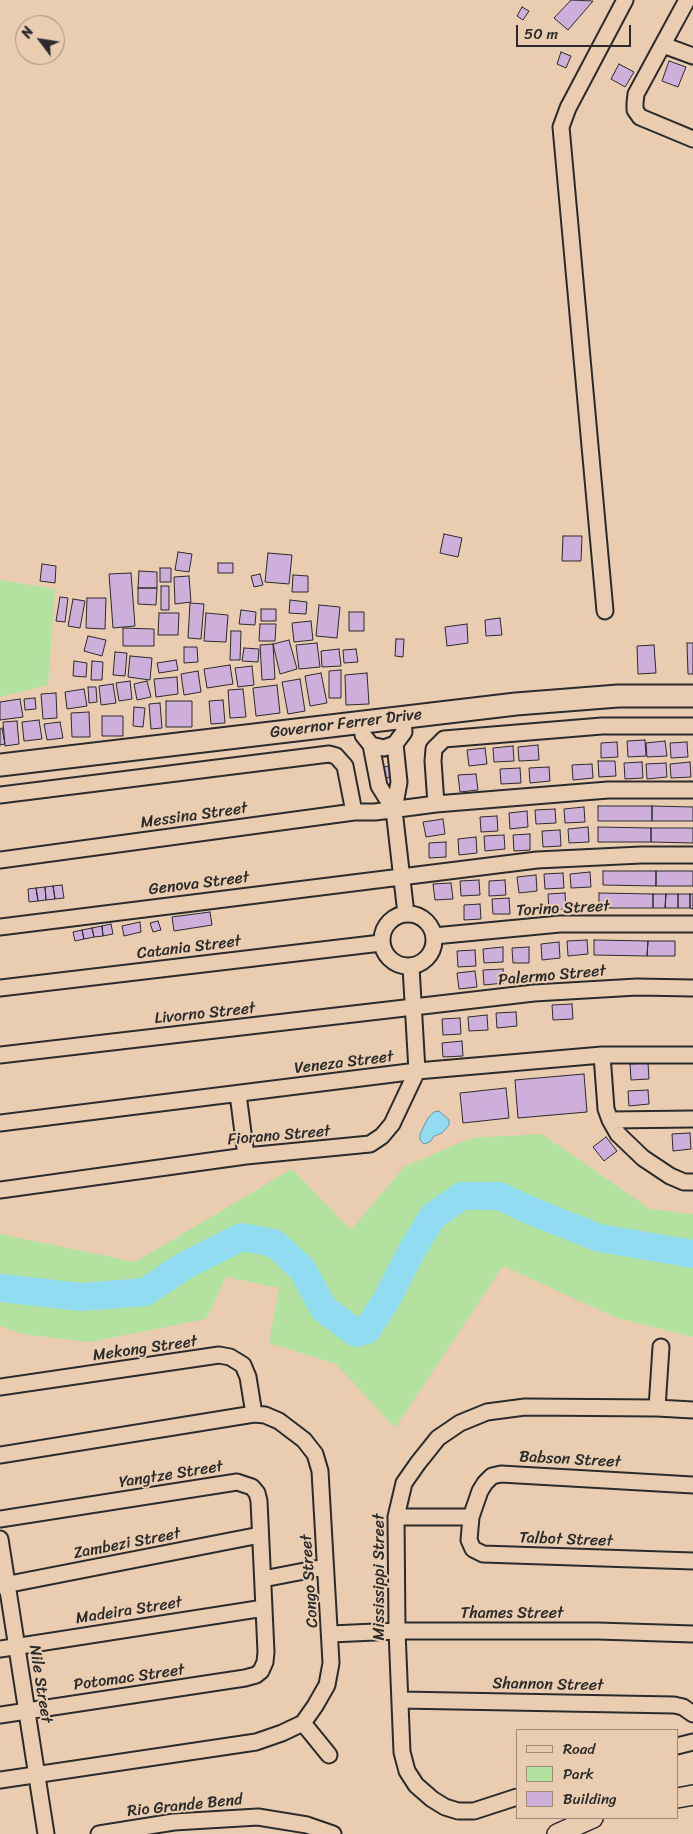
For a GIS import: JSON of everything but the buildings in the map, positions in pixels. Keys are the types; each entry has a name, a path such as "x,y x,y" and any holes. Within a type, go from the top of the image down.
{"main road":[{"name":"Governor Ferrer Drive","path":"0,765 525,703 618,696 693,696"}],"street":[{"path":"605,611 562,127 568,108 625,0"},
{"path":"687,0 636,94 636,110 640,117 649,122 693,139"},
{"path":"663,45 693,56"},
{"path":"371,745 384,748 396,744 404,732 403,718"},
{"path":"361,722 363,735 371,745 379,786 394,810"},
{"path":"436,804 434,749 444,739 602,726 693,726"},
{"path":"396,744 399,782 394,810 406,914"},
{"path":"0,795 329,754 336,756 345,766 354,812"},
{"name":"Messina Street","path":"0,860 354,812 608,790 693,790"},
{"name":"Genova Street","path":"0,927 537,860 641,855 693,855"},
{"path":"406,914 416,915 431,927 434,936 434,947 429,956 421,963 411,967 401,966 391,961 384,953 382,943 383,932 388,923 396,917 406,914"},
{"name":"Torino Street","path":"434,936 560,924 693,924"},
{"name":"Catania Street","path":"0,988 382,943"},
{"name":"Fiorano Street","path":"0,1190 246,1156 370,1144 382,1136 392,1124 417,1071 411,967"},
{"name":"Palermo Street","path":"414,1008 534,993 637,987 693,988"},
{"name":"Livorno Street","path":"0,1055 414,1008"},
{"path":"602,1055 604,1098 610,1120 618,1134 643,1158 677,1180 693,1182"},
{"name":"Veneza Street","path":"0,1123 417,1071 602,1055 693,1055"},
{"path":"238,1094 246,1156"},
{"path":"610,1120 693,1119"},
{"path":"657,1408 661,1346"},
{"name":"Mekong Street","path":"0,1388 219,1355 230,1357 243,1366 248,1377 254,1414"},
{"name":"Mississippi Street","path":"516,1797 474,1811 458,1811 445,1807 426,1794 416,1785 407,1771 402,1752 397,1631 396,1517 404,1483 438,1438 460,1423 487,1412 526,1407 693,1410"},
{"name":"Congo Street","path":"0,1455 254,1414 272,1418 293,1430 304,1440 315,1454 320,1471 331,1634 331,1663 327,1685 315,1706 302,1723 282,1733 256,1742 0,1780"},
{"name":"Babson Street","path":"472,1517 480,1491 485,1483 492,1476 501,1474 693,1485"},
{"name":"Yangtze Street","path":"0,1519 237,1482 252,1487 257,1493 259,1501 263,1579 266,1652 265,1662 261,1671"},
{"path":"396,1517 472,1517"},
{"name":"Talbot Street","path":"472,1517 469,1540 473,1549 483,1554 693,1561"},
{"name":"Zambezi Street","path":"4,1585 260,1536"},
{"name":"Nile Street","path":"0,1539 4,1585 27,1710 46,1834"},
{"path":"263,1579 325,1567"},
{"name":"Madeira Street","path":"0,1649 264,1608"},
{"name":"Thames Street","path":"331,1634 397,1631 693,1634"},
{"name":"Potomac Street","path":"0,1715 245,1678 256,1675 261,1671"},
{"name":"Shannon Street","path":"400,1700 674,1705 683,1707 693,1714"},
{"path":"302,1723 329,1756"},
{"path":"678,1746 693,1742"},
{"path":"678,1798 693,1796"},
{"name":"Rio Grande Bend","path":"99,1834 174,1822 258,1817 306,1825 333,1834"},
{"path":"557,1834 591,1819"}],"green space":[{"path":"0,580 55,589 48,685 0,697"},
{"path":"542,1134 650,1209 693,1214 693,1337 617,1318 503,1266 395,1428 336,1364 269,1343 279,1288 226,1277 206,1319 90,1342 22,1334 0,1326 0,1234 135,1262 292,1169 351,1230 404,1167 471,1138"}],"water":[{"path":"439,1111 449,1120 449,1125 442,1133 434,1136 430,1142 424,1144 420,1140 420,1134 428,1118 434,1112"}],"waterway":[{"path":"0,1288 81,1297 145,1292 184,1266 241,1237 274,1243 302,1269 324,1309 356,1333 367,1330 387,1299 412,1250 433,1216 462,1196 499,1196 599,1238 693,1254"}]}
